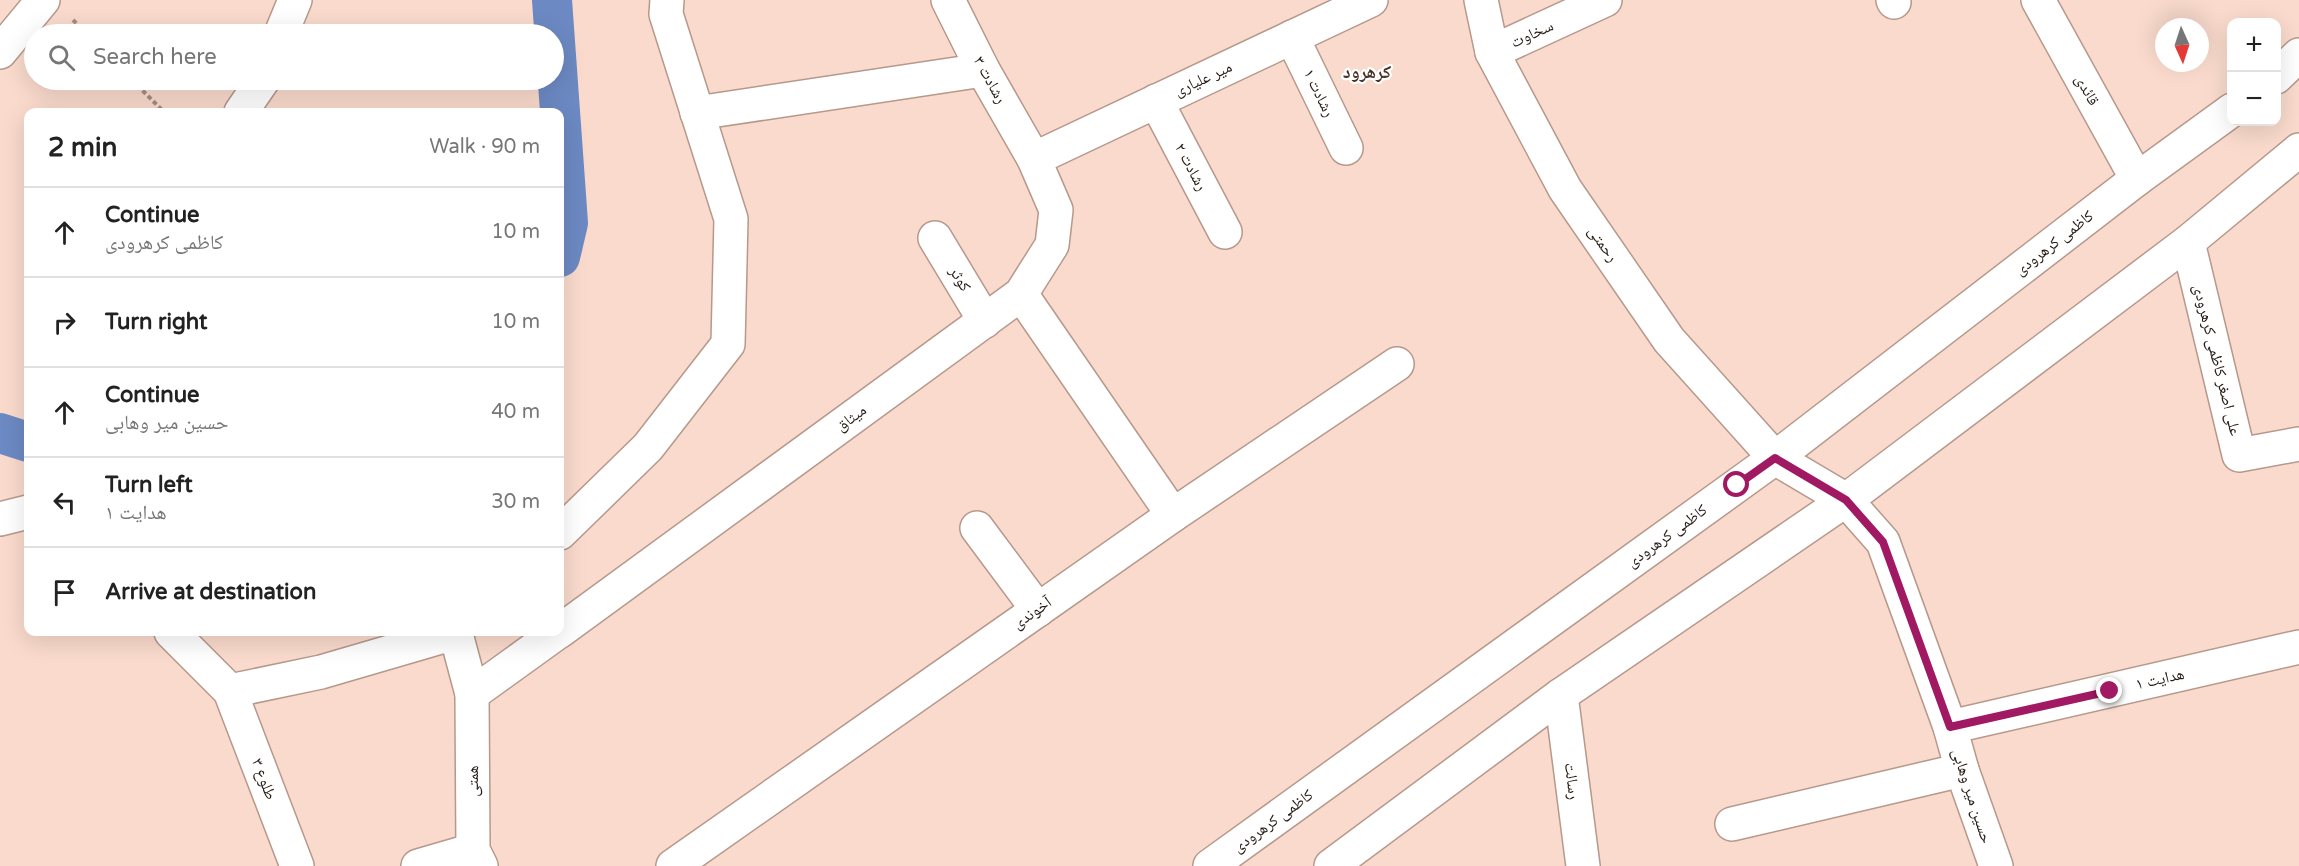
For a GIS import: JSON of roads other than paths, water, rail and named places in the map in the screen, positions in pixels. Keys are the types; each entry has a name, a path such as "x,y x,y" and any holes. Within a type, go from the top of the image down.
{"street":[{"path":"0,52 43,0"},
{"path":"285,24 295,0"},
{"path":"564,529 648,447 728,344 730,219 666,14 667,0"},
{"name":"رشادت ۳","path":"948,0 983,70 1034,159"},
{"name":"میر علیاری","path":"1034,159 1371,0"},
{"name":"رحمتی","path":"1481,0 1492,52 1565,189 1669,340 1775,458 1846,500"},
{"name":"سخاوت","path":"1492,52 1605,0"},
{"name":"قائدی","path":"2038,0 2137,179"},
{"name":"رشادت ۱","path":"1292,37 1346,148"},
{"path":"2281,72 2299,55"},
{"path":"697,113 983,70"},
{"path":"244,108 256,90"},
{"name":"رشادت ۲","path":"1156,101 1225,232"},
{"name":"کاظمی کرهرودی","path":"1210,866 1775,458 2137,179 2227,114"},
{"path":"1331,866 1561,695 1846,500 2188,242 2299,150"},
{"name":"میثاق","path":"564,627 1021,294 1052,245 1056,210 1034,159"},
{"name":"کوثر","path":"935,238 985,321"},
{"name":"علی اصغر کاظمی کرهرودی","path":"2188,242 2240,455 2299,444"},
{"path":"1021,294 1173,515"},
{"name":"آخوندی","path":"673,866 1173,515 1397,364"},
{"name":"حسین میر وهابی","path":"1846,500 1883,542 1950,727 1962,770 1995,866"},
{"path":"0,519 24,513"},
{"path":"977,528 1038,610"},
{"path":"175,636 230,691 321,672 447,636"},
{"name":"همتی","path":"458,636 472,694 477,858"},
{"name":"میثاق","path":"472,694 552,636"},
{"name":"هدایت ۱","path":"1950,727 2297,651"},
{"name":"طلوع ۳","path":"230,691 291,864"},
{"name":"رسالت","path":"1561,695 1583,866"},
{"path":"1732,824 1962,770"},
{"path":"418,866 477,858"}],"waterway":[{"path":"552,0 554,24"},
{"path":"558,90 560,108"},
{"path":"564,167 568,223 564,240"},
{"path":"0,433 24,441"}],"district":[{"name":"کرهرود","path":"1367,72"}]}
